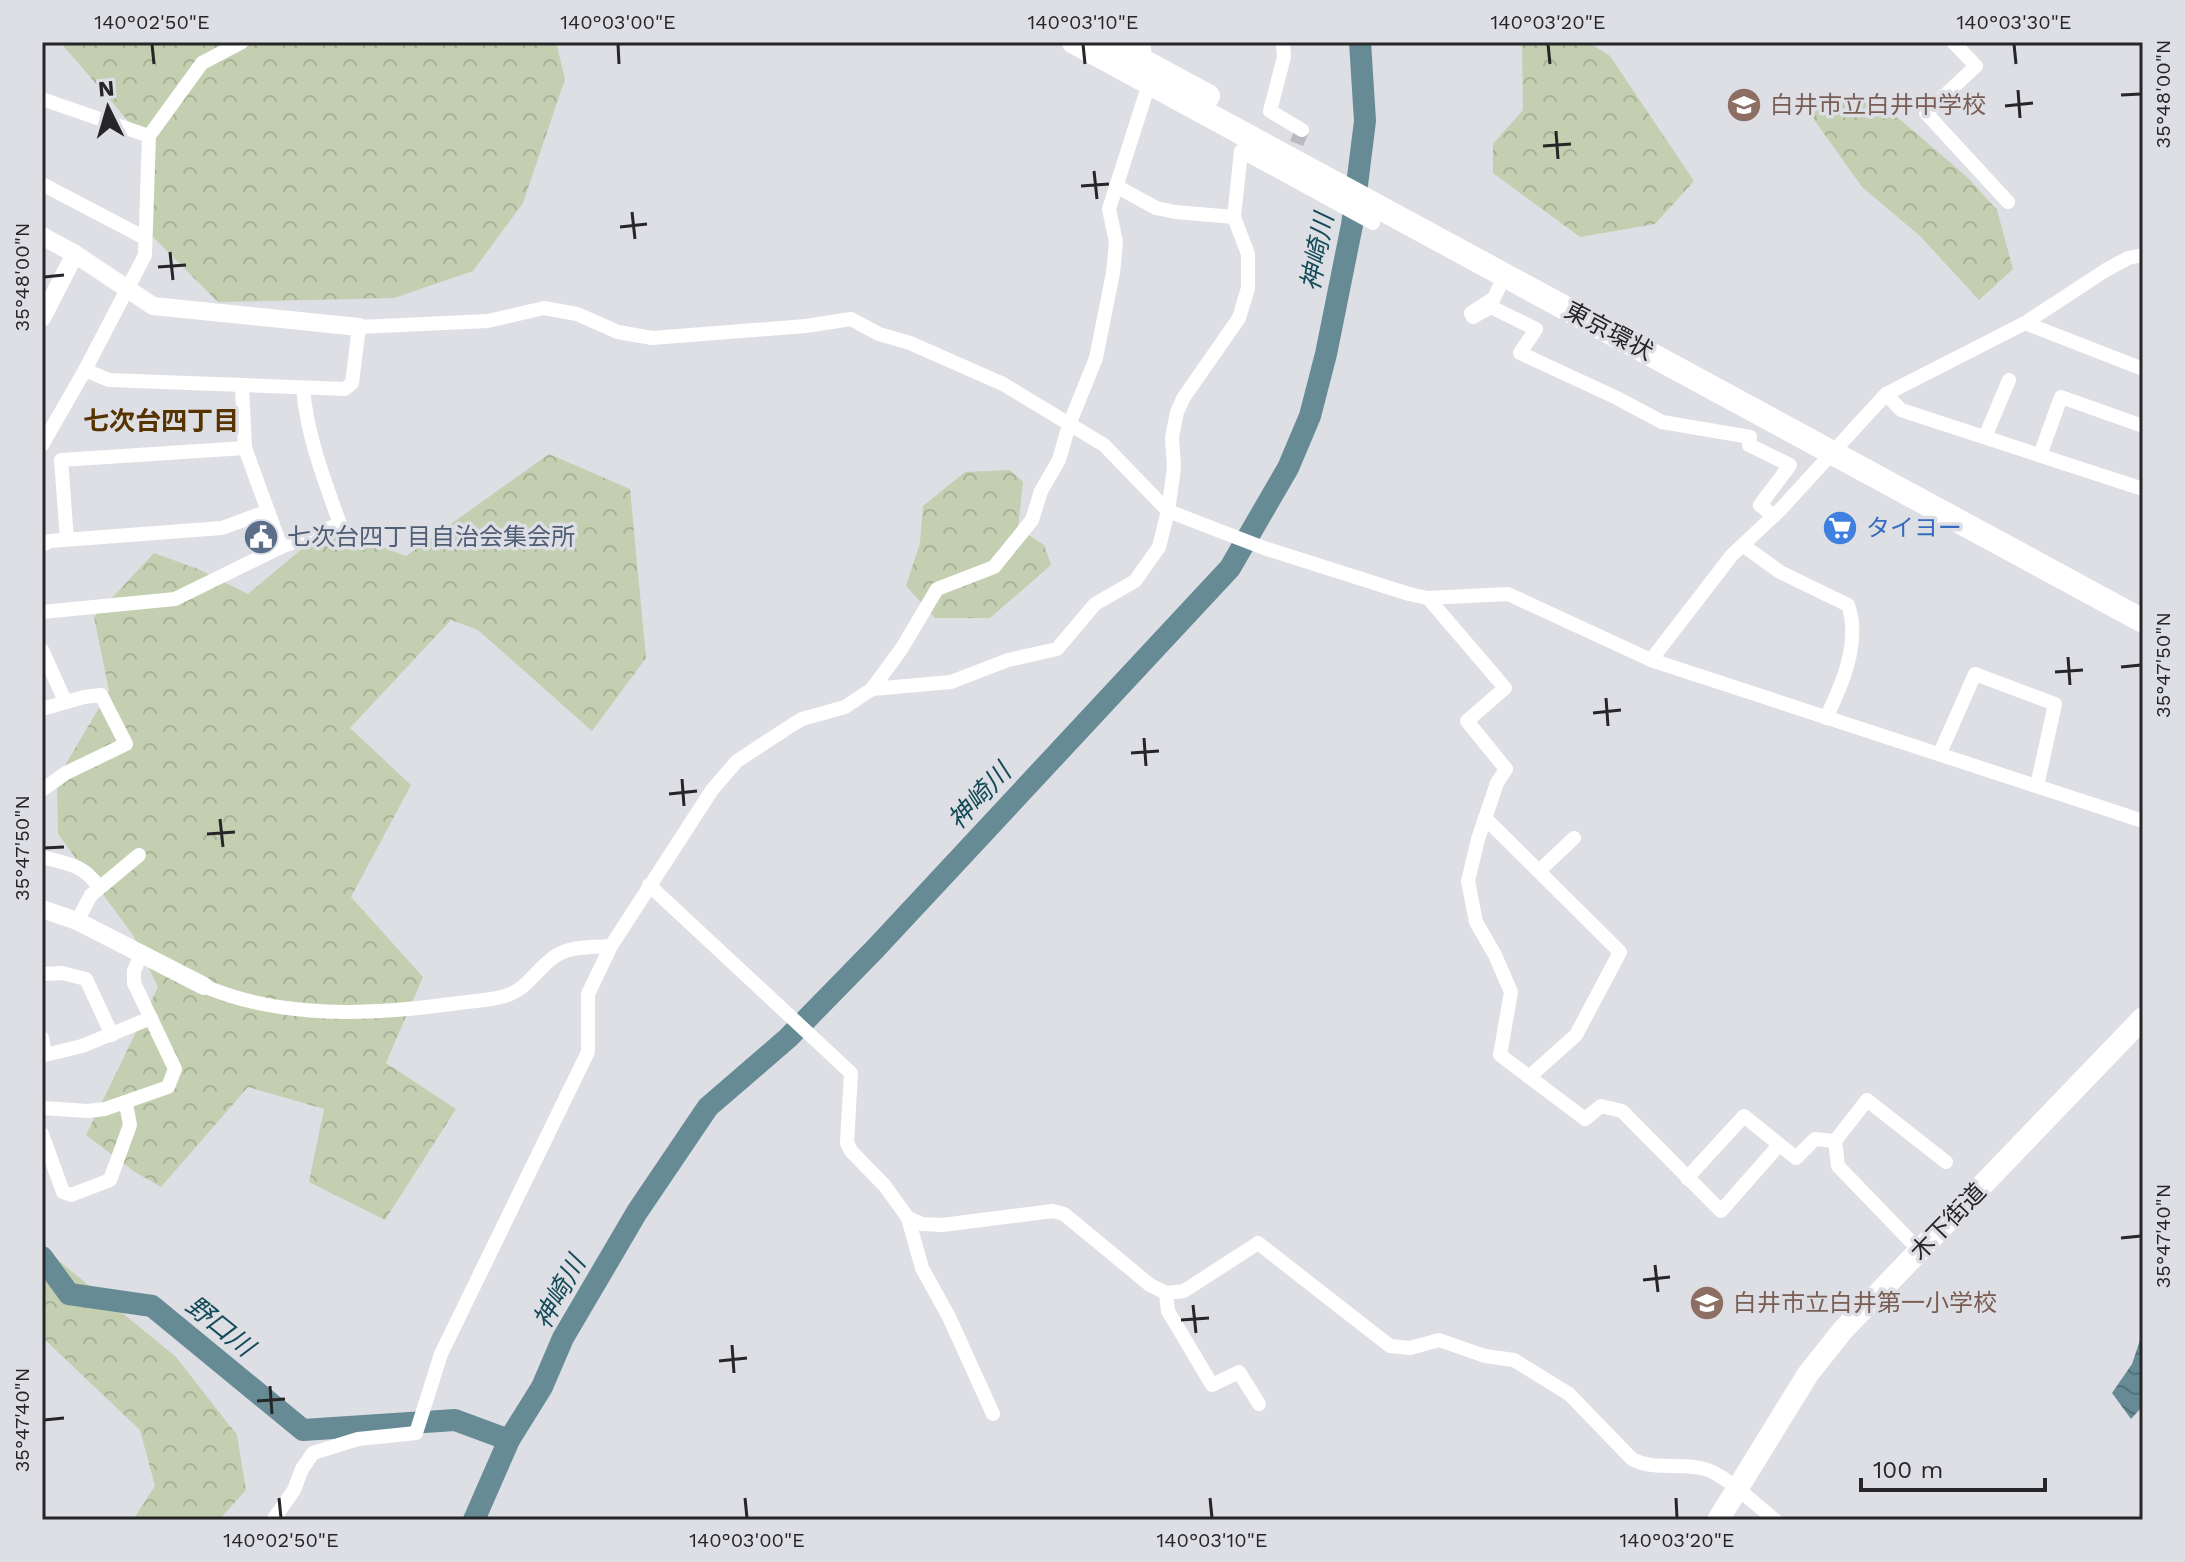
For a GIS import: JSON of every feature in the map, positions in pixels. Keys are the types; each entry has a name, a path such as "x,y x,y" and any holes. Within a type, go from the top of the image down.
{"highway":[{"name":"東京環状","path":"1074,42 1146,63"},
{"name":"東京環状","path":"1108,42 1377,207 2143,603"},
{"name":"東京環状","path":"1377,207 1838,447 2143,621"}],"main road":[{"name":"木下街道","path":"1718,1520 1819,1358 2143,1018"}],"street":[{"path":"42,445 145,255 149,136 202,63 242,42"},
{"path":"1283,42 1284,57 1270,111 1302,130"},
{"path":"1953,42 1976,66 1926,113 2008,202"},
{"path":"273,1520 294,1490 302,1469 313,1453 358,1439 416,1433 441,1354 588,1052 588,994 611,946 712,790 737,761 802,719 845,707 872,689 902,648 937,589 994,567 1032,520 1041,491 1059,460 1069,425 1096,358 1116,242 1109,209 1146,63"},
{"path":"42,99 149,136"},
{"path":"872,689 951,682 1008,660 1057,649 1095,604 1135,581 1159,547 1174,468 1172,437 1177,412 1184,397 1239,318 1248,288 1248,254 1234,217 1241,151 1339,185 1377,207"},
{"path":"42,184 145,238"},
{"path":"1116,186 1156,208 1234,217"},
{"path":"42,236 129,288 153,306 359,327 488,321 544,308 577,314 618,332 652,338 806,326 851,319 879,334 910,343 1003,384 1104,445 1168,511 1264,548 1428,598 1508,594 1651,660 2143,821"},
{"path":"42,318 75,254"},
{"path":"1651,660 1732,555 1774,516 1886,394 2025,323 2128,258 2143,255"},
{"path":"1505,275 1494,298 1471,313 1473,317 1491,307 1536,329 1520,353 1662,422 1750,437 1749,445 1790,465 1760,505 1774,516"},
{"path":"2025,323 2143,369"},
{"path":"85,370 109,380 345,389 352,383 359,327"},
{"path":"1985,437 2009,380"},
{"path":"242,387 245,448 281,547"},
{"path":"42,612 175,599 281,547 340,524 318,463 305,415 303,388"},
{"path":"1886,394 1901,410 2143,489"},
{"path":"2040,455 2061,397 2143,426"},
{"path":"67,539 61,460 245,448"},
{"path":"42,545 67,539 222,528 268,511"},
{"path":"1744,546 1780,572 1848,605 1853,619 1847,668 1826,718"},
{"path":"1428,598 1505,688 1467,721 1506,769 1497,783 1485,818 1468,881 1476,922 1511,992 1500,1055 1585,1119 1601,1106 1622,1111 1721,1211 1779,1145"},
{"path":"42,650 65,701"},
{"path":"1940,753 1975,674 2055,704 2037,786"},
{"path":"42,709 65,701 101,695 126,744 75,768 42,790"},
{"path":"1485,818 1620,952 1576,1035 1529,1077"},
{"path":"1539,871 1574,838"},
{"path":"77,921 84,904 99,887 139,855"},
{"path":"42,857 81,868 91,875 99,887"},
{"path":"649,885 851,1073 846,1135 851,1151 885,1186 908,1218 922,1268 949,1317 993,1414"},
{"path":"42,909 77,921 223,994 309,1010 362,1012 421,1008 505,996 523,988 557,954 611,946"},
{"path":"42,1108 88,1111 126,1104 168,1087 175,1069 134,983 134,971 142,952"},
{"path":"42,974 62,973 86,979 112,1035"},
{"path":"42,1038 45,1055 82,1046 151,1018"},
{"path":"1920,1251 1838,1166 1835,1141 1867,1100 1946,1162"},
{"path":"42,1134 63,1192 71,1195 110,1180 130,1125 126,1104"},
{"path":"1687,1178 1744,1116 1796,1158 1815,1139 1835,1141"},
{"path":"908,1218 922,1224 942,1225 1053,1211 1064,1214 1150,1285 1166,1293 1184,1291 1258,1243 1390,1346 1410,1348 1439,1340 1485,1356 1514,1360 1569,1394 1632,1459 1644,1465 1691,1466 1710,1471 1775,1520"},
{"path":"1166,1293 1168,1311 1212,1385 1239,1372 1259,1404"}],"green space":[{"path":"60,42 556,42 565,79 523,203 473,271 394,298 218,302 148,232 148,144"},
{"path":"1522,42 1588,42 1610,56 1694,181 1655,224 1580,237 1493,173 1493,144 1523,110"},
{"path":"1874,97 1967,177 1997,210 2013,269 1979,300 1920,236 1862,187 1810,114 1837,98"},
{"path":"549,454 630,489 646,658 592,731 478,630 451,620 350,728 411,785 351,897 423,977 386,1063 456,1109 385,1220 309,1182 324,1109 248,1087 161,1187 135,1172 86,1135 158,987 133,935 58,834 57,779 109,691 94,617 154,553 198,569 248,594 316,537 353,536 406,556"},
{"path":"1010,470 1023,482 1018,528 1044,545 1051,565 990,618 935,618 906,586 920,543 923,506 965,472"},
{"path":"42,1247 176,1357 237,1435 246,1490 219,1520 133,1520 155,1486 140,1430 42,1337"}],"water":[{"path":"2143,1331 2143,1411 2140,1409 2131,1419 2112,1393 2132,1364"}],"waterway":[{"name":"神崎川","path":"474,1520 509,1440 542,1387 563,1338 637,1212 708,1107 788,1038 875,949 1230,568 1288,468 1310,416 1326,354 1352,225 1365,121 1360,42"},
{"name":"野口川","path":"42,1257 69,1294 152,1306 303,1430 455,1420 509,1440"}],"tunnel":[{"path":"1289,163 1302,130"}],"place":[{"name":"白井市立白井中学校","path":"1744,105"},
{"name":"タイヨー","path":"1840,528"},
{"name":"七次台四丁目自治会集会所","path":"261,537"},
{"name":"白井市立白井第一小学校","path":"1707,1303"}],"district":[{"name":"七次台四丁目","path":"161,421"}]}
